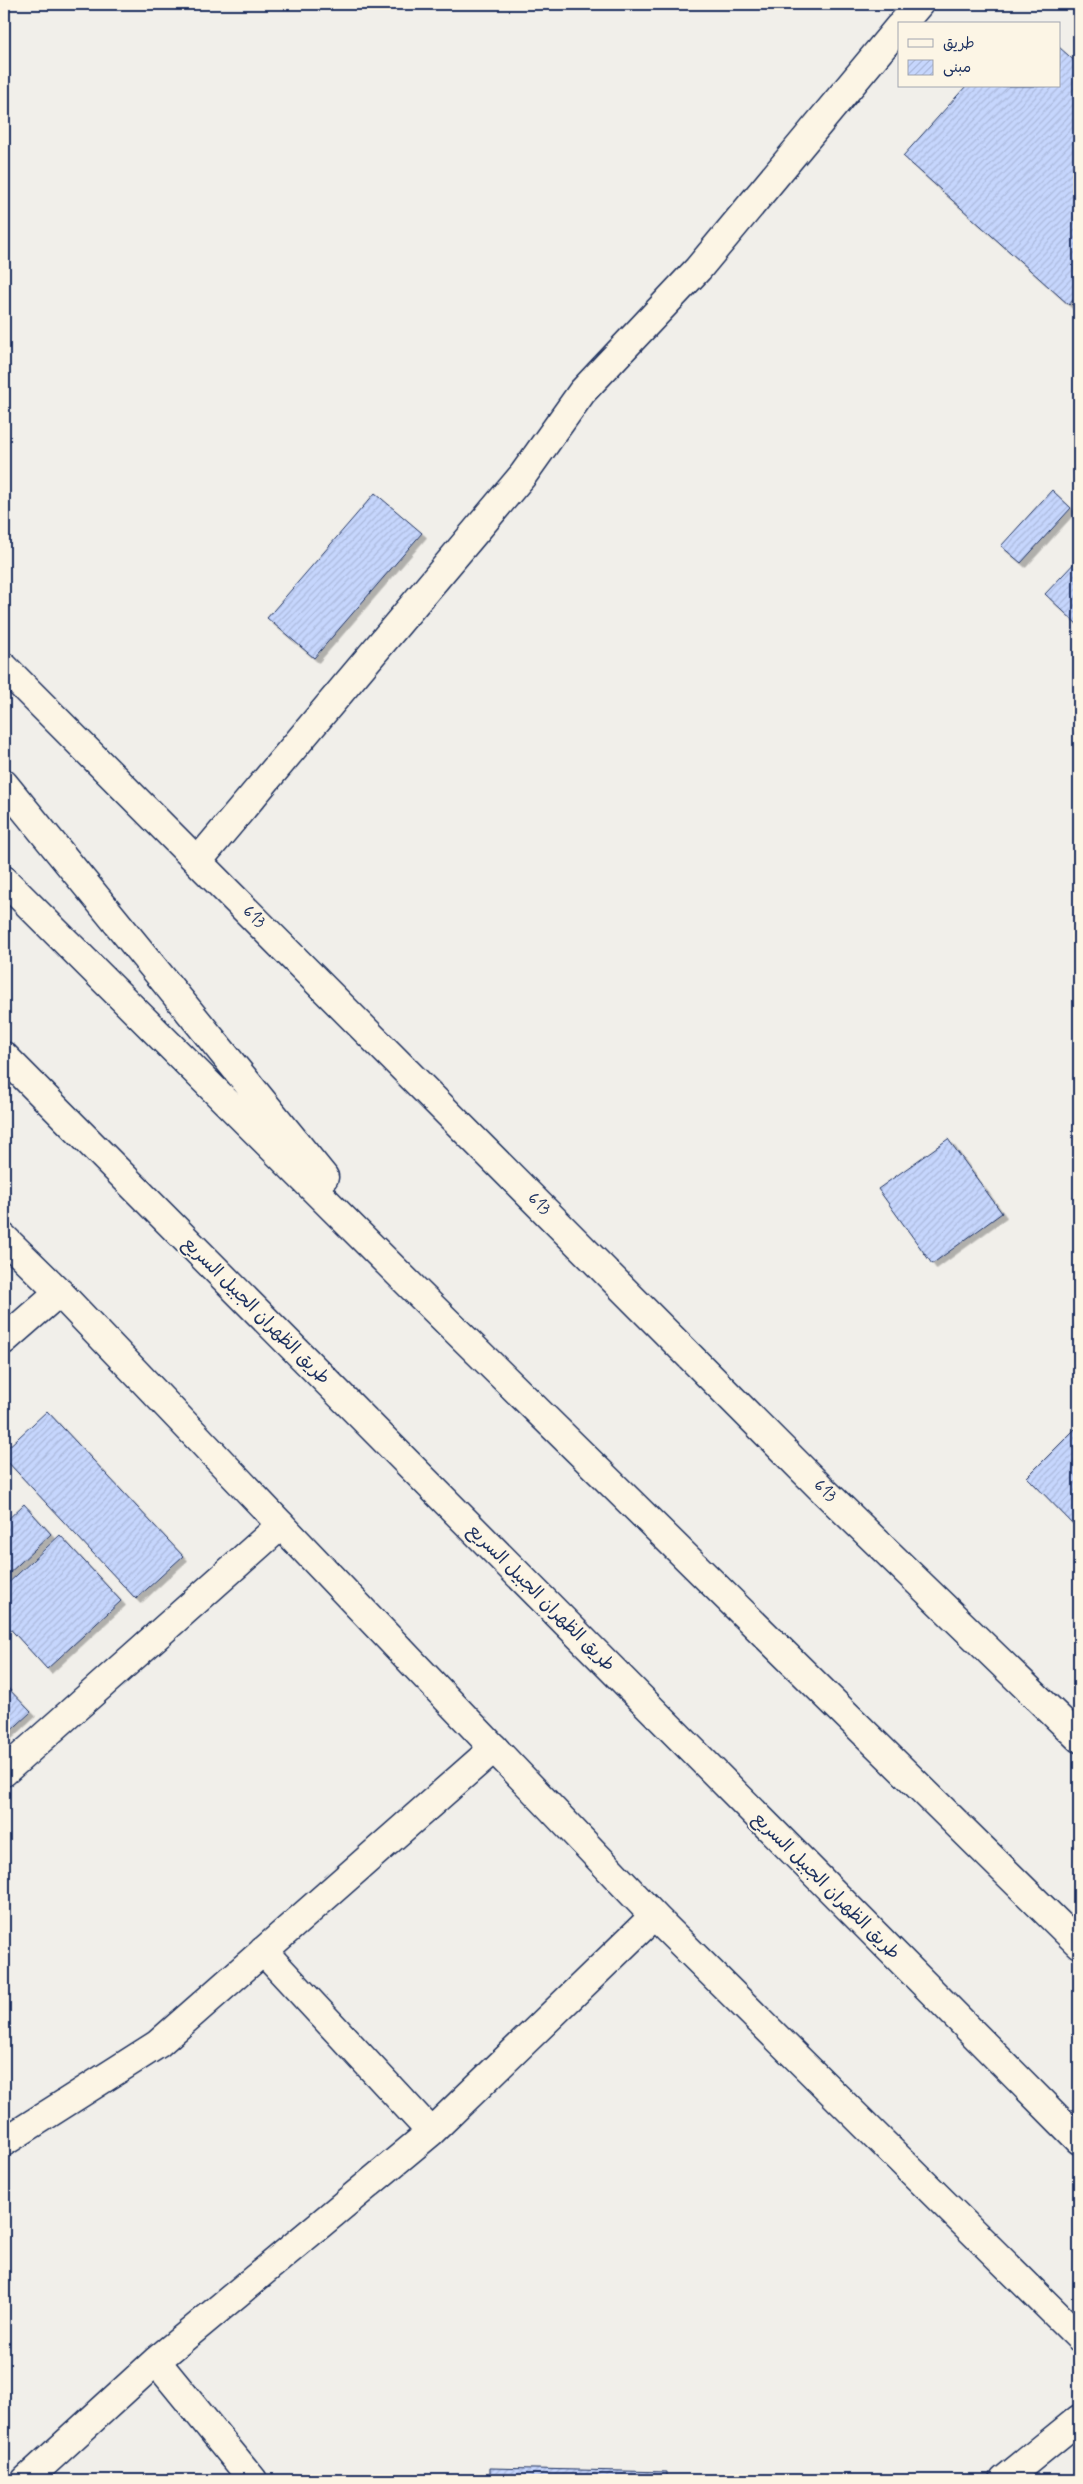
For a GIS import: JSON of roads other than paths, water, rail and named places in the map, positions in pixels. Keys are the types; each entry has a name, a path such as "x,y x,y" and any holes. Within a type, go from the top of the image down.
{"main road":[{"path":"904,22 919,4"},
{"path":"198,861 523,475 582,392 698,269 898,28"},
{"name":"613","path":"4,667 823,1490 1079,1738"},
{"path":"4,784 416,1291"},
{"path":"4,880 416,1291 1079,1944"},
{"name":"طريق الظهران الجبيل السريع","path":"4,1056 1079,2140"},
{"path":"4,1238 60,1292 654,1916 1079,2337"},
{"path":"4,1340 60,1292"},
{"path":"4,1772 281,1524"},
{"path":"4,2142 158,2044 494,1748"},
{"path":"26,2480 156,2361 430,2132 654,1916"},
{"path":"264,1951 430,2132"},
{"path":"1006,2067 1079,2149"},
{"path":"156,2361 253,2480"},
{"path":"1004,2480 1079,2419"}]}
